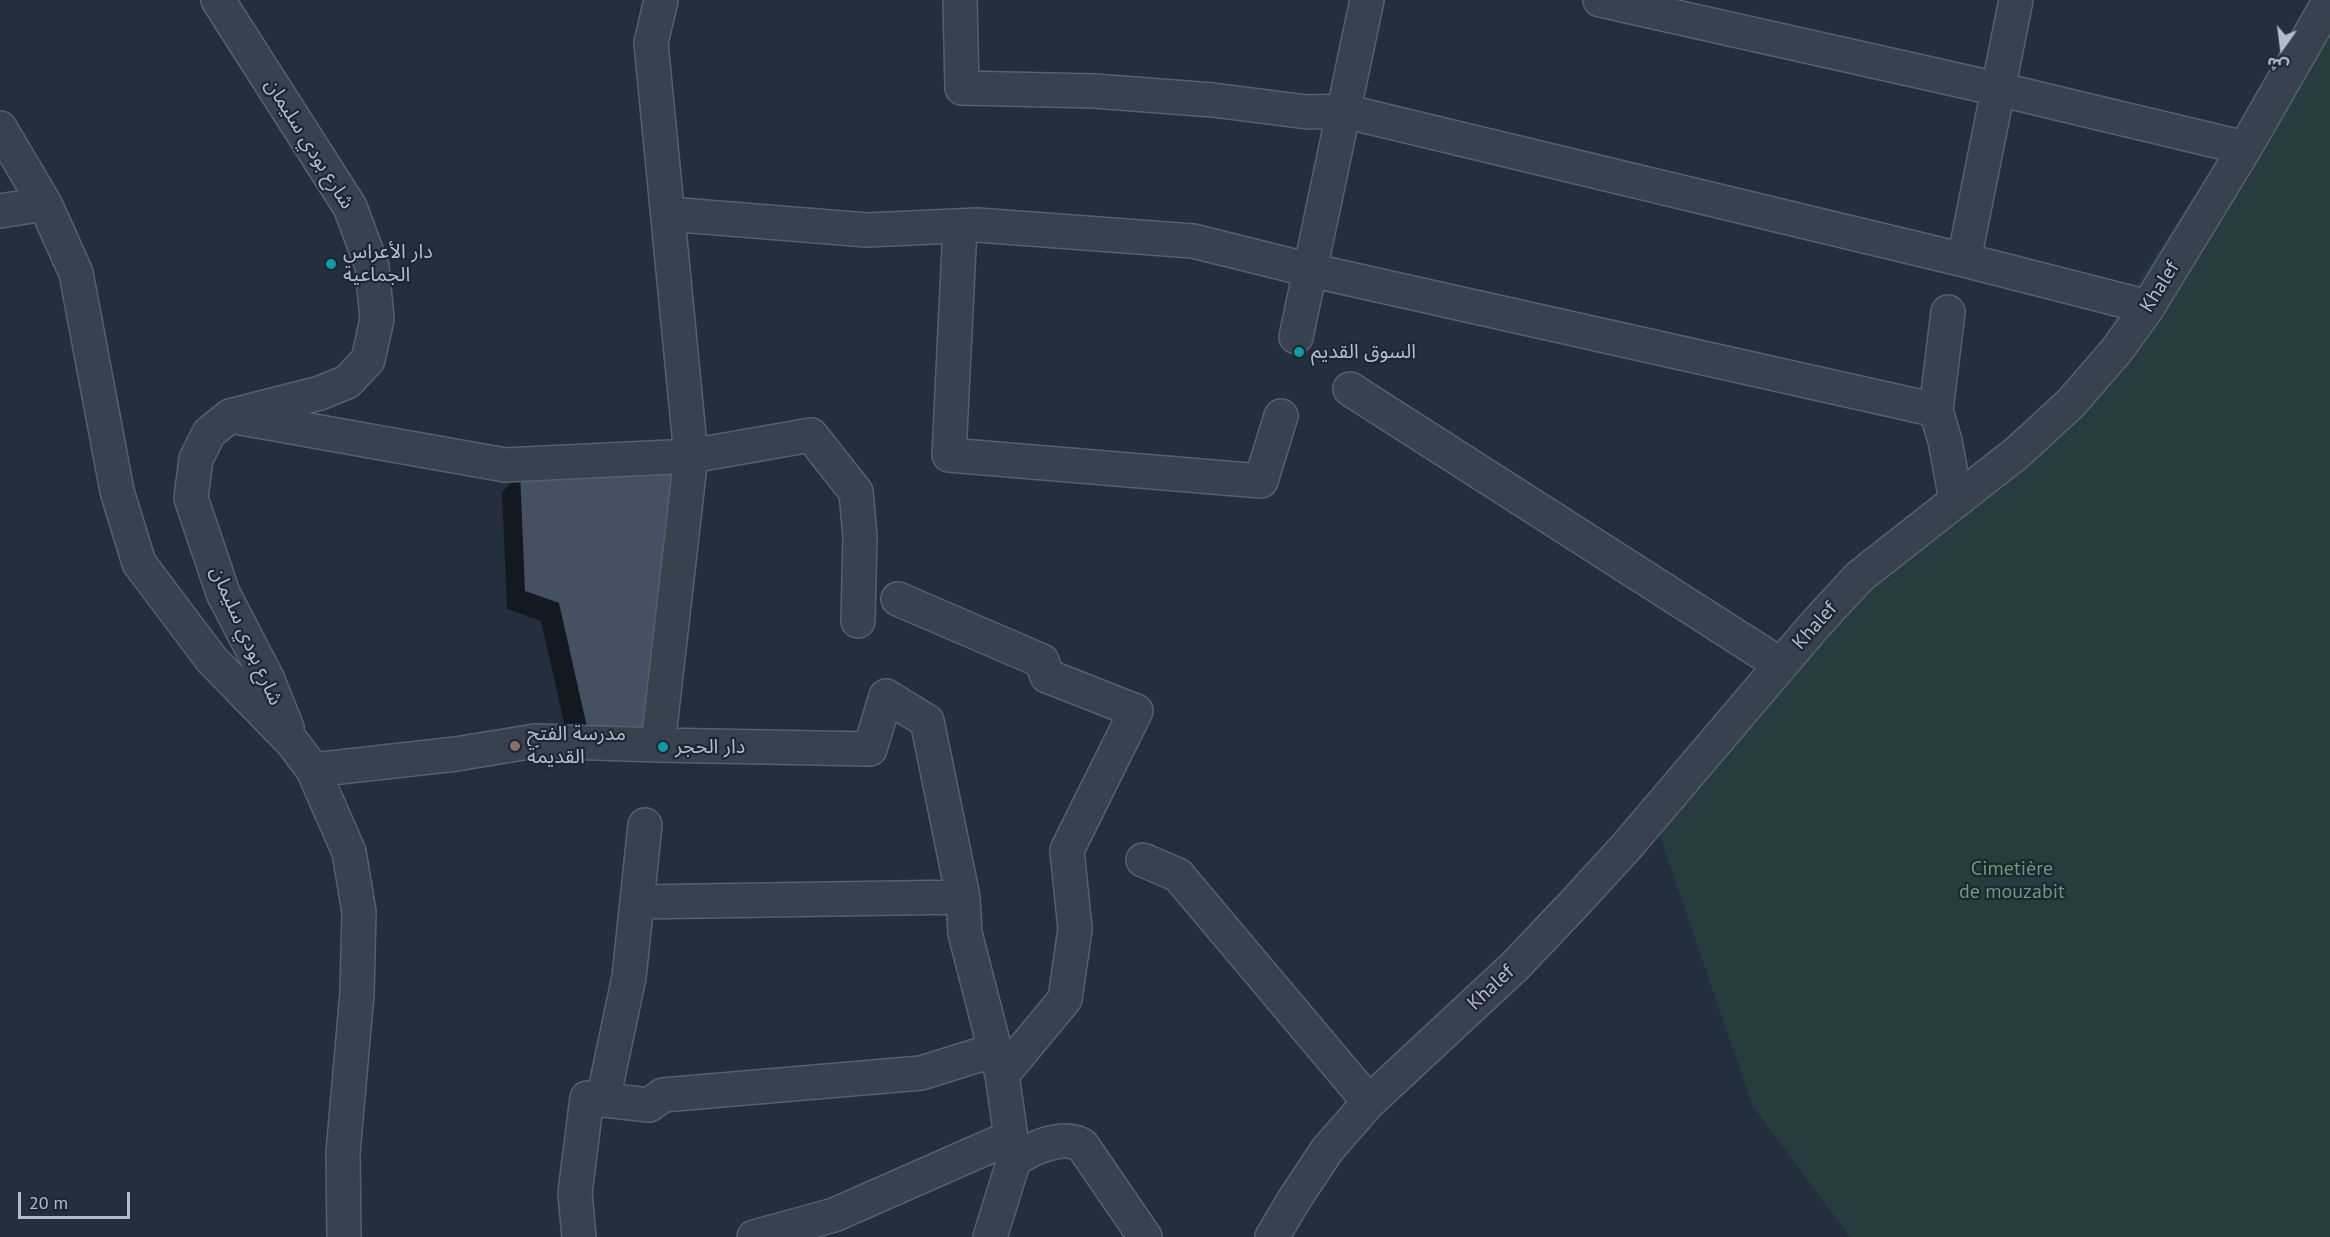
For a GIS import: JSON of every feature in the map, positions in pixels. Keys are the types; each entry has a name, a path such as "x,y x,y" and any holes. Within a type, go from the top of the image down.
{"street":[{"name":"شارع بودي سليمان","path":"218,0 350,207 372,266 376,319 368,360 347,382 320,393 230,416 208,433 196,459 191,498 223,592 267,678 293,743"},
{"path":"658,746 691,456 651,43 661,0"},
{"path":"960,0 962,88 1094,92 1212,100 1306,112 1344,111 1964,260 2148,307"},
{"path":"1296,337 1367,0"},
{"path":"1600,0 1998,89 2245,148"},
{"path":"1964,260 2016,0"},
{"name":"Khalef","path":"1272,1237 1327,1150 1369,1102 1515,966 1572,906 1635,837 1780,665 1859,577 2018,452 2071,403 2117,350 2148,307 2245,148 2330,0"},
{"path":"0,128 45,204 76,273 117,491 139,563 212,660 293,743 313,770 349,852 359,912 357,993 342,1153 344,1237"},
{"path":"0,211 45,204"},
{"path":"668,214 867,230 977,225 1193,241 1310,270 1936,410"},
{"path":"960,226 949,455 1262,481 1281,416"},
{"path":"1948,312 1936,410 1946,441 1956,501"},
{"path":"1350,389 1780,665"},
{"path":"230,416 505,465 691,456 811,435 856,492 860,536 858,621"},
{"path":"579,1237 575,1193 587,1098 649,1105 663,1095 999,1063 1065,999 1075,929 1067,850 1136,711 1047,676 1042,661 898,599"},
{"path":"313,770 456,754 535,741 658,746 870,749 886,696 927,721 963,897 965,933 999,1063 1012,1149 990,1237"},
{"path":"603,1100 629,977 645,825"},
{"path":"1143,860 1178,875 1369,1102"},
{"path":"637,902 963,897"},
{"path":"754,1237 834,1215 1012,1149 1024,1153 1062,1140 1073,1140 1082,1145 1145,1237"}],"green space":[{"name":"Cimetière de mouzabit","path":"2330,0 2330,1237 1850,1237 1752,1105 1648,801 1772,669 2084,367 2313,11"}],"building":[{"path":"684,464 655,732 587,727 559,603 525,591 520,472"}],"place":[{"name":"دار الأعراس الجماعية","path":"331,264"},
{"name":"السوق القديم","path":"1299,352"},
{"name":"مدرسة الفتح القديمة","path":"515,746"},
{"name":"دار الحجر","path":"663,747"}]}
